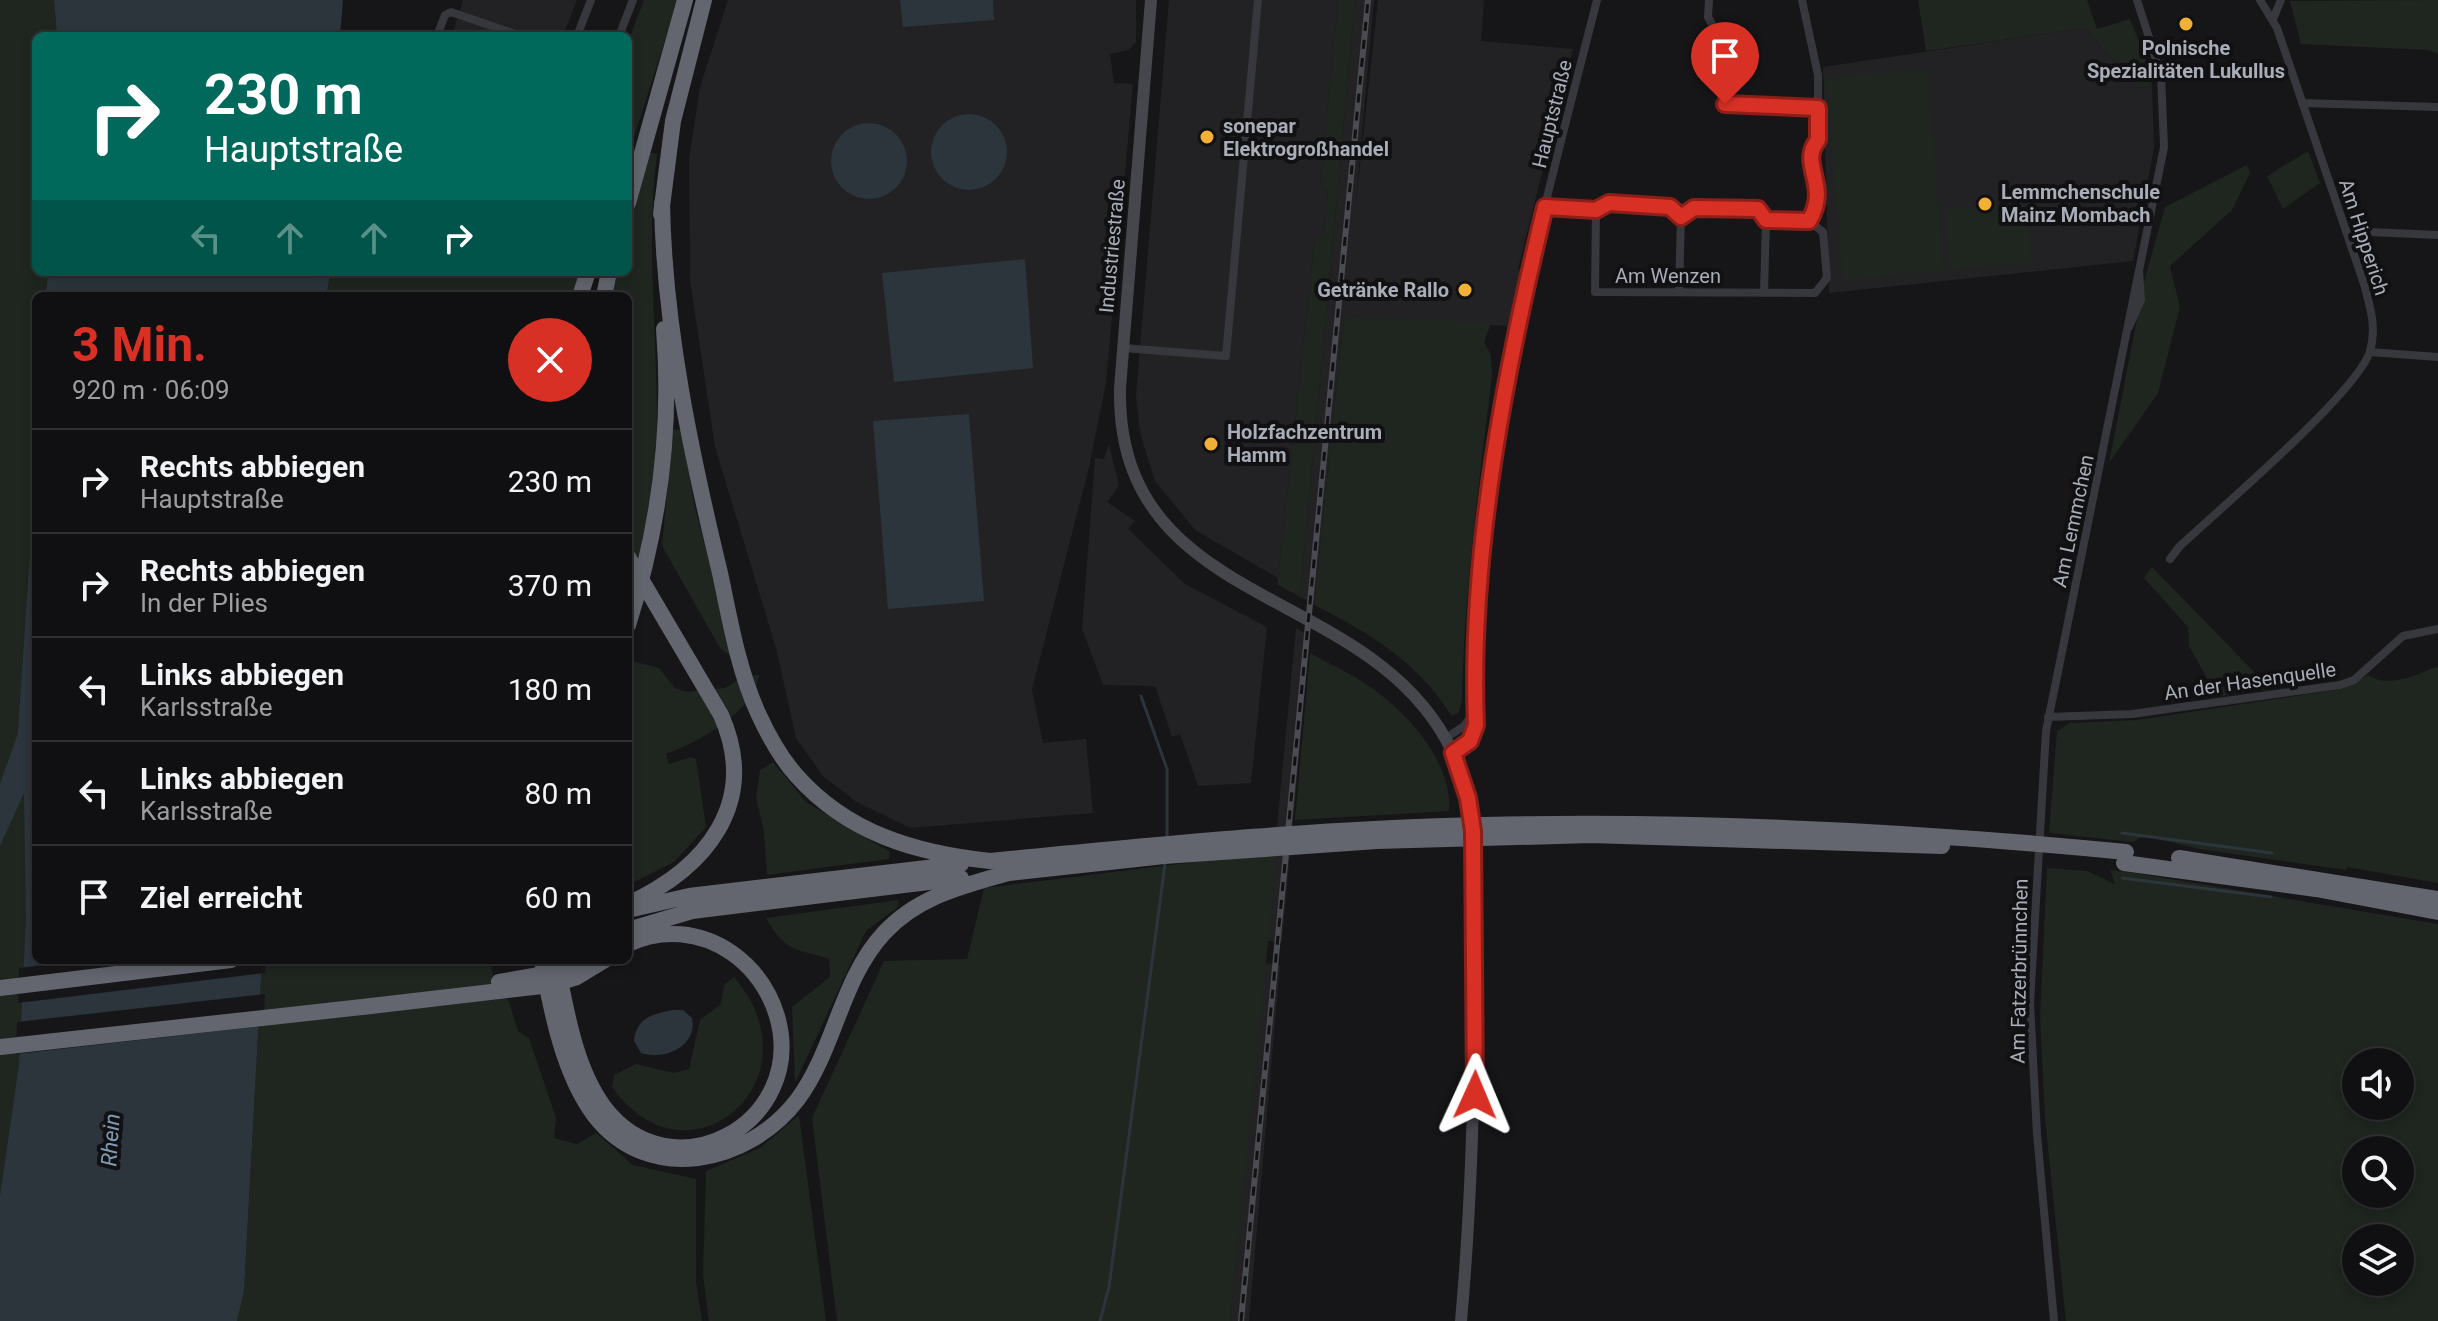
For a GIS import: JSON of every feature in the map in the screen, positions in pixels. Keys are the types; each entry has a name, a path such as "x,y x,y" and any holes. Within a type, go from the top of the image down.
{"highway":[{"path":"632,174 685,0"},
{"path":"632,610 652,536 663,466 667,376 660,270 662,203 673,121 704,0"},
{"path":"693,43 713,0"},
{"path":"662,203 666,278 693,444 736,644 748,689 767,733 795,773 821,799 850,821 894,842 949,857 990,861"},
{"path":"632,564 721,715 731,742 734,772 726,815 704,852 667,883 632,905"},
{"path":"632,906 689,896 990,861 1352,830 1599,823 1869,831 2125,858 2438,912"},
{"path":"632,929 692,911 1008,873 1286,846 1591,835 1964,847 2251,867 2438,899"},
{"path":"543,964 587,1105 620,1139 664,1158 687,1160 723,1154 768,1129 799,1098 812,1076 859,968 893,923 941,893 1008,873"},
{"path":"557,964 567,1037 604,1106 625,1127 652,1141 682,1147 712,1143 751,1120 769,1096 780,1068 781,1037 768,994 750,969 727,950 689,935 663,934 632,943"},
{"path":"0,988 198,964"},
{"path":"0,1036 504,981 539,975 566,964"},
{"path":"0,1047 523,990 577,977 598,964"}],"main road":[{"name":"Industriestraße","path":"1151,0 1123,348 1120,403 1123,434 1143,492 1170,530 1192,552 1389,669 1425,706 1453,753 1468,798 1474,869 1474,1110 1461,1321"}],"street":[{"path":"579,32 591,0"},
{"path":"621,32 633,0"},
{"path":"1123,348 1226,356 1258,0"},
{"name":"Hauptstraße","path":"1453,753 1473,737 1480,593 1496,449 1513,347 1597,0"},
{"path":"1709,0 1708,17 1714,28"},
{"path":"1766,220 1809,221 1818,206 1818,183 1811,171 1812,147 1818,140 1818,75 1802,0"},
{"name":"Am Lemmchen","path":"2048,717 2127,331 2141,300 2139,271 2164,147 2166,113 2156,49 2137,0"},
{"name":"Am Hipperich","path":"2260,0 2273,19 2347,231 2373,316 2370,352"},
{"path":"2273,19 2281,0"},
{"path":"439,32 448,12 509,32"},
{"path":"2302,103 2438,107"},
{"path":"1725,104 1818,108"},
{"path":"1545,207 1596,210 1609,203 1670,207 1681,217 1679,292"},
{"path":"1681,217 1694,208 1758,209 1766,220 1764,293"},
{"name":"Am Wenzen","path":"1596,210 1595,292 1815,293 1827,278 1823,232 1809,221"},
{"path":"2347,231 2438,235"},
{"path":"2170,559 2337,397 2370,352 2438,357"},
{"name":"An der Hasenquelle","path":"2048,717 2132,714 2340,685 2354,680 2403,636 2438,629"},
{"path":"1446,738 1464,726 1475,710"},
{"name":"Am Fatzerbrünnchen","path":"2048,717 2030,1003 2037,1134 2054,1321"}],"shaded area":[{"path":"0,0 54,0 57,32 32,32 32,276 48,276 46,292 32,292 32,520 27,597 32,616 32,964 36,964 0,1321"},
{"path":"463,0 577,0 565,32 453,32"},
{"path":"644,0 678,0 632,144 632,32"},
{"path":"728,0 1136,0 1136,42 1129,50 1110,54 1114,83 1133,84 1106,383 1089,467 1032,690 1043,743 1086,739 1093,813 910,828 855,801 823,776 796,738 776,648 715,447 690,280 689,159 700,87"},
{"path":"1169,0 1338,0 1320,187 1328,191 1324,237 1315,238 1278,578 1195,530 1155,481 1140,433 1136,396"},
{"path":"1338,0 1355,0 1300,597 1278,585 1278,578 1315,238 1324,236 1328,191 1320,187"},
{"path":"1355,0 1374,0 1355,210 1378,0 1484,0 1481,41 1573,49 1518,269 1522,270 1509,326 1344,316 1314,605 1300,597"},
{"path":"1918,0 2087,0 2097,29 2130,19 2147,62 2152,86 2137,88 2085,28 1926,51"},
{"path":"2438,0 2438,54 2429,50 2301,44 2290,1"},
{"name":"Lemmchenschule Mainz Mombach","path":"2085,28 2137,88 2152,86 2154,148 2133,261 1829,293 1823,67"},
{"path":"1927,69 1944,271 1843,280 1825,78"},
{"path":"2308,151 2320,183 2283,209 2267,176"},
{"path":"649,152 657,154 652,230 657,421 655,478 632,589 632,292 612,292 617,276 632,276 632,218"},
{"path":"2247,165 2250,173 2232,210 2170,266 2180,307 2158,393 2109,463 2145,278 2165,207"},
{"path":"2026,203 2031,263 1950,270 1944,210"},
{"path":"330,276 584,276 578,292 327,292"},
{"path":"1344,316 1491,323 1484,342 1491,355 1492,375 1473,538 1462,701 1458,714 1451,715 1423,679 1390,650 1314,605"},
{"path":"681,429 695,508 735,660 720,648 662,546 673,430"},
{"path":"1109,444 1119,486 1107,502 1135,521 1128,529 1185,584 1267,627 1251,783 1198,786 1180,734 1172,737 1155,686 1103,685 1082,629 1095,458 1104,459"},
{"path":"2152,567 2269,689 2199,699 2209,682 2189,646 2188,627 2144,578"},
{"path":"1296,628 1310,636 1282,942 1266,941"},
{"path":"1310,653 1369,686 1412,724 1444,774 1449,811 1295,820"},
{"path":"632,661 659,668 675,688 687,692 725,688 745,676 759,675 755,689 735,714 708,734 666,754 669,764 691,757 696,759 706,827 674,862 632,883"},
{"path":"2438,668 2438,883 2347,867 2346,870 2199,849 2144,836 2133,842 2049,833 2057,731 2070,723 2137,720 2342,689 2368,675 2392,681"},
{"path":"773,762 806,802 890,852 889,859 767,875 764,831 756,798 760,770"},
{"path":"1277,852 1230,1321 837,1321 812,1118 884,961 967,959 984,888"},
{"path":"2047,868 2087,871 2115,884 2110,870 2135,873 2438,924 2438,1321 2066,1321 2045,1119 2040,1018"},
{"path":"898,900 899,906 866,931 795,1083 792,1007 830,977 829,959 785,943 766,918"},
{"path":"1264,963 1280,965 1249,1321 1230,1321"},
{"path":"262,964 492,964 493,976 509,1002 518,1031 529,1038 556,1118 554,1138 577,1144 596,1133 633,1165 696,1179 696,1281 702,1321 237,1321 244,1292"},
{"path":"734,977 757,1015 763,1052 754,1085 735,1111 708,1127 676,1130 643,1117 612,1087 614,1075 636,1064 674,1073 689,1069 700,1020 721,1004 724,985"},
{"path":"799,1115 826,1321 709,1321 703,1275 706,1171 760,1148"}],"water":[{"path":"54,0 343,0 340,32 57,32"},
{"path":"900,0 993,0 994,20 903,27"},
{"path":"962,114 976,114 990,120 1001,131 1007,152 1004,167 996,179 976,190 962,190 948,184 937,173 931,159 931,145 937,131 948,120"},
{"path":"869,123 883,126 896,134 904,147 907,161 904,175 896,188 883,196 869,199 855,196 842,188 834,175 831,161 834,147 842,134 855,126"},
{"path":"1025,259 1033,368 894,382 882,273"},
{"path":"48,276 330,276 327,292 46,292"},
{"path":"969,414 984,601 888,609 873,421"},
{"name":"Rhein","path":"32,520 32,964 262,964 244,1292 237,1321 0,1321 0,1196 19,1065 26,917 24,793 0,846 0,784 18,733"},
{"path":"683,1010 692,1018 690,1036 685,1043 669,1053 641,1053 634,1041 638,1027 653,1015"}],"pier":[{"path":"53,964 266,964 265,973 18,1003 19,968"},
{"path":"265,994 263,1026 16,1054 17,1022"}],"waterway":[{"path":"1141,696 1167,769 1167,840"},
{"path":"2122,833 2272,853"},
{"path":"1100,1321 1109,1287 1165,864"},
{"path":"2122,878 2271,897"}],"railway":[{"path":"1241,1321 1368,0"}],"place":[{"name":"Polnische Spezialitäten Lukullus","path":"2186,24"},
{"name":"sonepar Elektrogroßhandel","path":"1207,137"},
{"name":"Lemmchenschule Mainz Mombach","path":"1985,204"},
{"name":"Getränke Rallo","path":"1465,290"},
{"name":"Holzfachzentrum Hamm","path":"1211,444"}],"route":[{"path":"1475,1095 1473,831 1468,798 1453,753 1470,741 1476,725 1480,593 1496,449 1513,347 1545,207 1596,210 1609,203 1670,207 1681,217 1694,208 1758,209 1766,220 1809,221 1818,206 1818,183 1811,171 1812,147 1818,140 1818,108 1725,104"}]}
